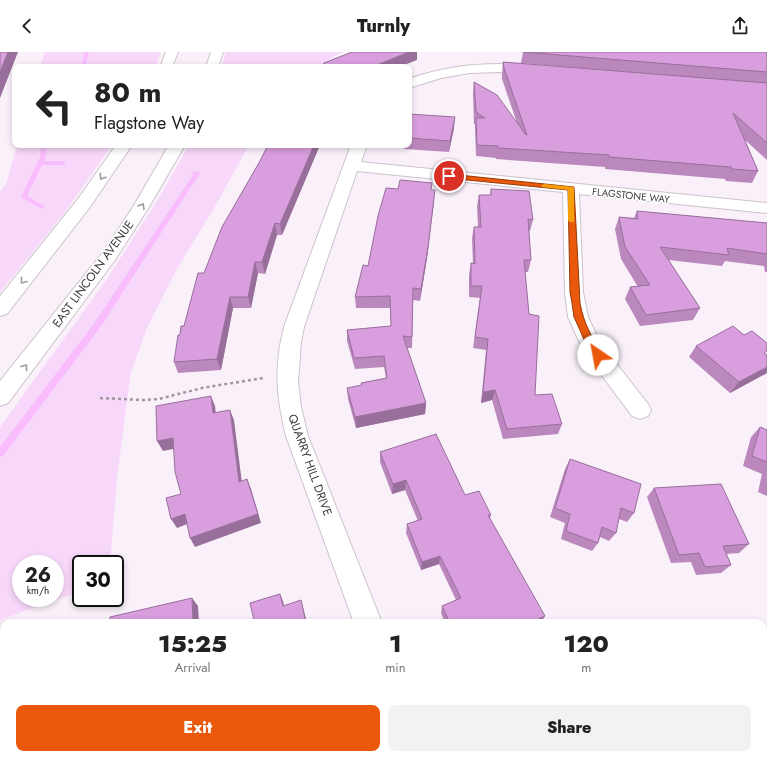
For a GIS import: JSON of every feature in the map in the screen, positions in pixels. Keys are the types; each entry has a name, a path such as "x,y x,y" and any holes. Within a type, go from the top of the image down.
{"street":[{"path":"167,64 172,52"},
{"path":"213,64 217,52"},
{"path":"412,83 444,72 469,68 547,71"},
{"path":"0,309 84,203 122,148"},
{"name":"EAST LINCOLN AVENUE","path":"0,397 109,256 142,207 176,148"},
{"name":"QUARRY HILL DRIVE","path":"358,148 294,327 290,344 286,378 291,413 297,436 366,619"},
{"name":"FLAGSTONE WAY","path":"351,166 767,208"},
{"path":"571,189 574,292 578,317 588,340 640,410"}],"path":[{"path":"100,398 143,400 160,399 202,388 265,378"}],"shaded area":[{"path":"45,52 160,52 157,64 41,64"},
{"path":"226,52 342,52 321,64 222,64"},
{"path":"16,148 110,148 65,212 0,292 0,192 6,184"},
{"path":"187,148 247,148 217,203 177,269 147,328 131,372 117,477 111,555 72,555 72,594 64,597 64,555 12,555 12,607 36,607 3,619 0,619 0,427 105,282 159,198"}],"building":[{"path":"0,52 8,52 0,72"},
{"path":"352,52 409,52 379,64 323,64"},
{"path":"523,52 767,52 767,72"},
{"path":"503,62 767,83 767,143 733,113 758,171 732,169 731,167 609,157 609,155 498,148 498,146 477,145 476,118 485,118 476,112 474,82 497,95 527,135"},
{"path":"412,114 455,117 450,141 412,138"},
{"path":"266,148 313,148 280,224 275,223 262,262 255,262 248,297 230,297 217,359 174,362 178,335 180,335 181,326 184,326 198,273 204,273 222,227"},
{"path":"400,180 432,183 431,190 435,190 421,289 413,288 412,337 403,336 426,403 355,417 347,388 362,385 361,383 387,378 384,356 354,358 347,330 391,326 390,296 355,297 363,265 368,266 378,216 386,188 398,189"},
{"path":"491,189 529,191 533,220 528,219 531,260 524,260 529,314 539,316 535,395 552,394 562,424 507,429 495,390 483,392 488,339 475,337 482,286 471,286 471,263 475,264 474,227 481,227 479,195 491,195"},
{"path":"637,211 767,223 767,254 727,248 729,255 660,247 700,308 646,315 630,287 650,285 625,247 619,217 638,219"},
{"path":"733,326 744,335 752,331 767,343 767,351 764,353 767,355 767,367 739,382 696,346"},
{"path":"211,396 213,413 230,410 239,482 247,479 258,514 190,538 185,514 171,519 166,498 181,494 175,472 173,438 157,441 156,406"},
{"path":"760,427 767,430 767,462 752,456"},
{"path":"436,434 465,495 479,491 491,515 488,515 545,616 538,619 448,619 442,606 461,598 440,556 422,562 407,524 422,519 406,480 393,484 380,452"},
{"path":"570,459 641,484 634,513 621,508 616,533 602,527 598,543 566,531 570,514 555,508"},
{"path":"721,484 749,544 723,546 731,565 705,567 699,553 679,555 654,488"},
{"path":"280,594 283,606 301,600 305,619 254,619 250,603"},
{"path":"192,598 193,619 110,619 110,617"}],"waterway":[{"path":"84,64 87,52"},
{"path":"40,163 43,157 44,148"},
{"path":"40,163 63,163"},
{"path":"40,163 24,197 42,207"},
{"path":"0,453 96,327 197,173 193,173"}],"slow traffic":[{"path":"544,186 571,189 572,220"}],"route":[{"path":"449,176 571,189 574,292 578,317 588,340 598,355"}]}
